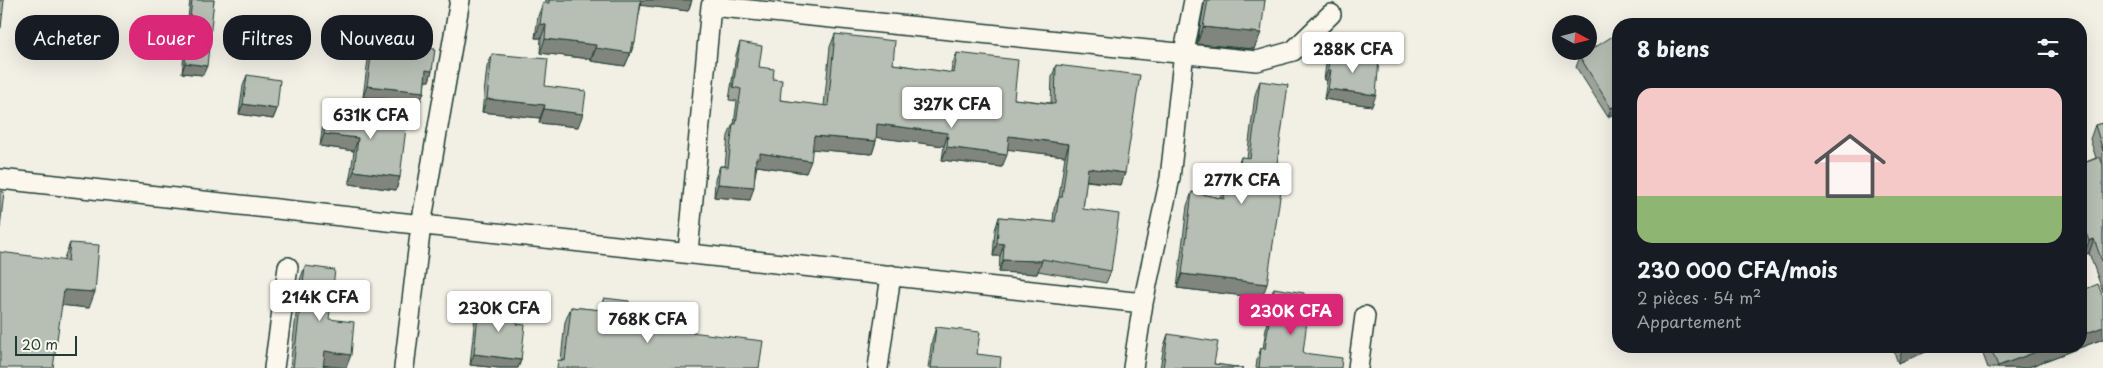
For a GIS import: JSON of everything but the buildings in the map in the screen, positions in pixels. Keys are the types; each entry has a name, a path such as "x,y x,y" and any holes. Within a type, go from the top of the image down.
{"street":[{"path":"404,368 421,225 460,0"},
{"path":"1133,368 1143,303 1170,178 1184,52 1194,0"},
{"path":"688,252 711,6 1184,52 1257,61 1293,51 1332,14"},
{"path":"0,179 688,252 1143,303"},
{"path":"274,368 288,268"},
{"path":"878,368 891,275"},
{"path":"1358,368 1365,316"}]}
